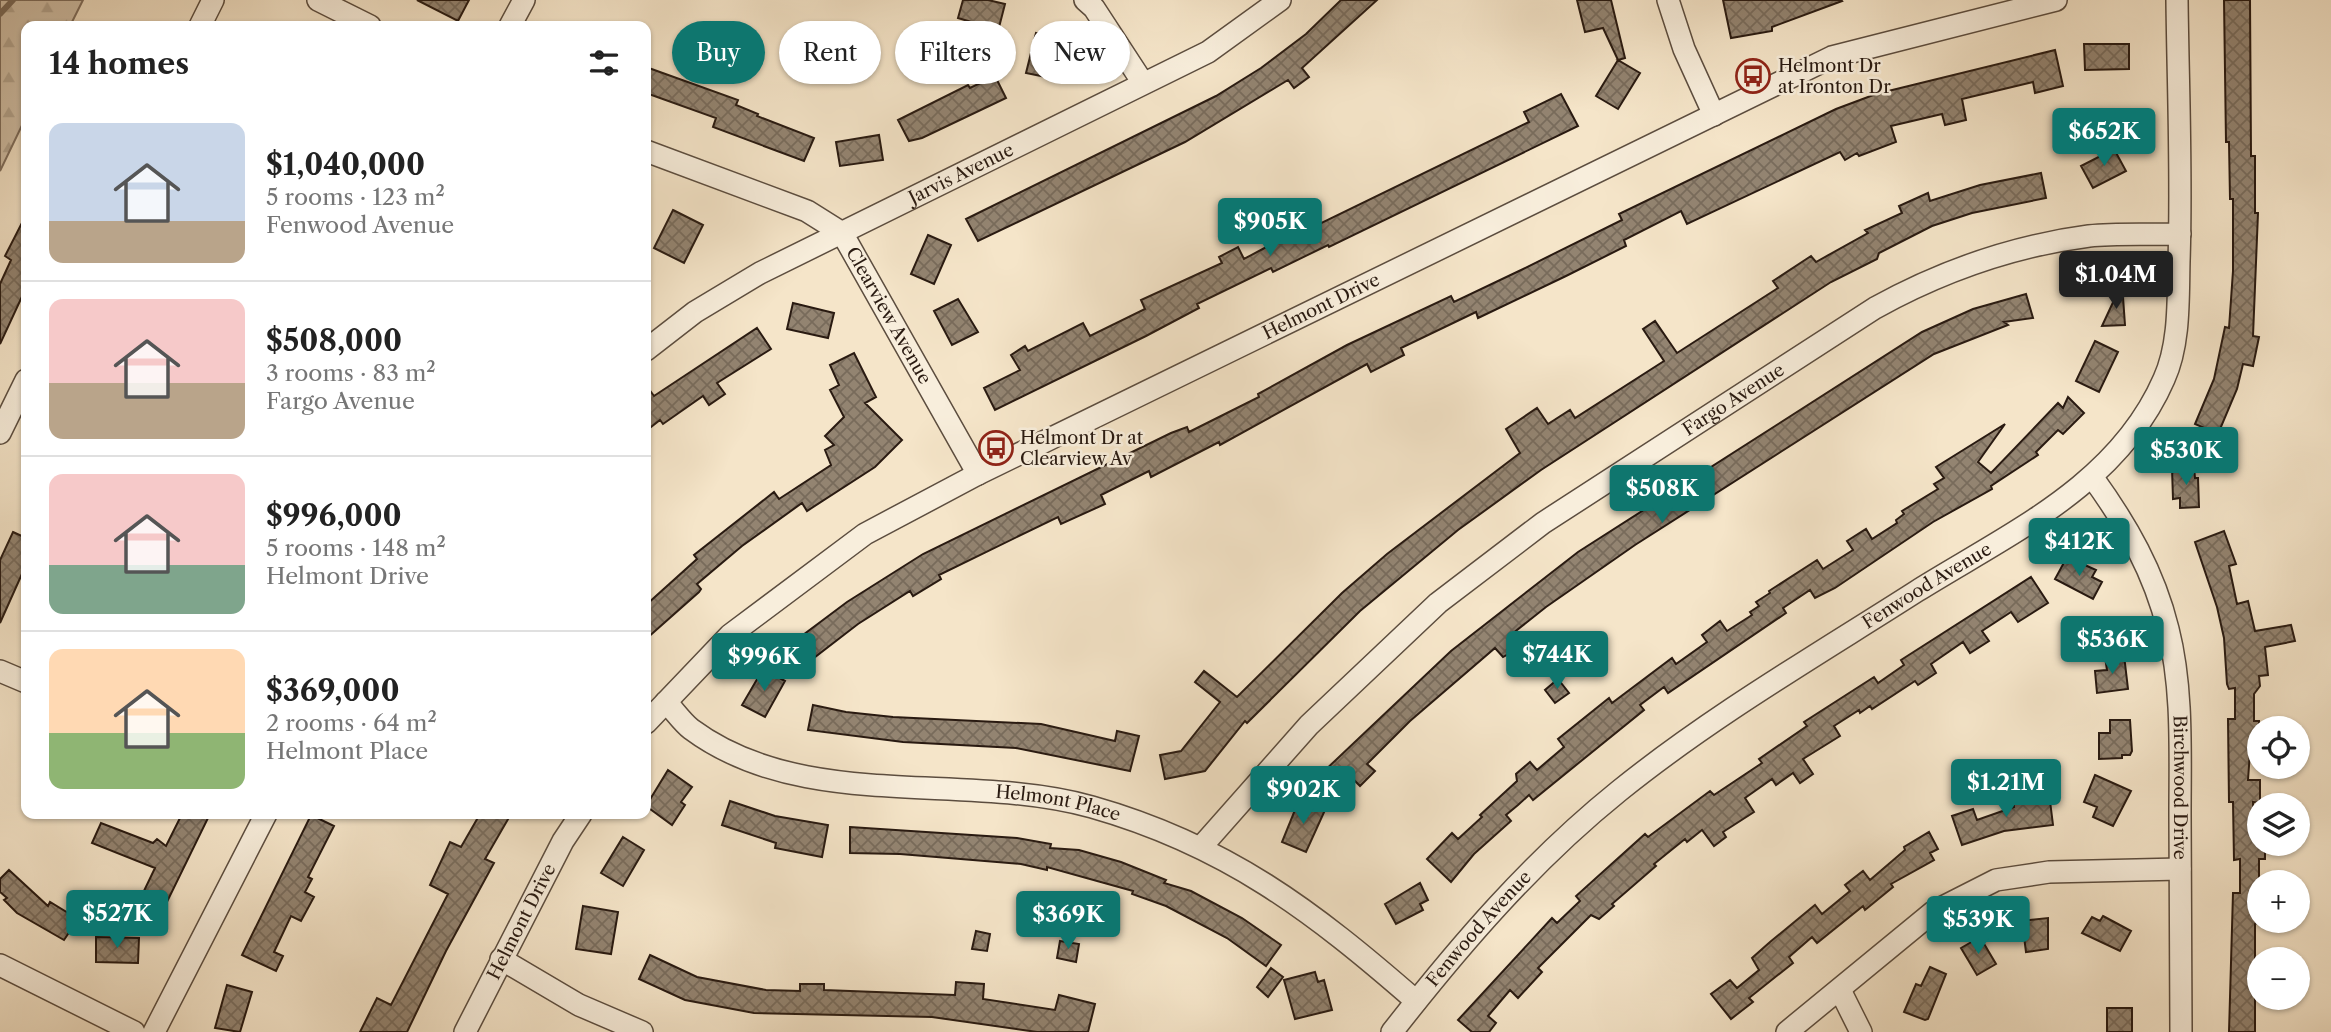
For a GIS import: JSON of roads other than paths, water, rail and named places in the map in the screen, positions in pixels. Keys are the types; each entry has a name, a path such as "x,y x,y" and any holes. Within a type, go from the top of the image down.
{"street":[{"path":"202,21 213,0"},
{"path":"318,0 360,21"},
{"path":"513,21 524,0"},
{"path":"1085,0 1094,8 1143,83"},
{"name":"Jarvis Avenue","path":"651,346 695,312 760,273 1208,52 1280,0"},
{"path":"1668,0 1684,50 1714,115"},
{"name":"Helmont Drive","path":"651,718 730,635 865,534 978,474 1832,57 2056,0"},
{"name":"Fenwood Avenue","path":"1392,1032 1505,897 1617,792 1778,680 2038,517 2093,478 2143,420 2166,376 2178,316 2180,234 2177,0"},
{"name":"Clearview Avenue","path":"651,153 807,211 842,233 978,474"},
{"name":"Fargo Avenue","path":"1202,846 1309,725 1438,603 1543,523 1875,308 1927,280 1974,262 2036,246 2091,236 2180,234"},
{"path":"0,433 18,418"},
{"name":"Birchwood Drive","path":"2093,478 2129,528 2150,572 2169,630 2178,696 2181,1032"},
{"path":"0,671 21,680"},
{"name":"Helmont Place","path":"666,702 690,728 727,749 801,777 1019,795 1089,806 1150,825 1202,846 1303,907 1416,1001"},
{"path":"154,1032 263,819"},
{"name":"Helmont Drive","path":"465,1032 563,841 578,819"},
{"path":"1787,1032 1933,912 1996,880 2049,872 2180,869"},
{"path":"501,960 579,1005 642,1032"},
{"path":"0,965 134,1032"},
{"path":"1840,990 1861,1032"}],"waterway":[{"path":"0,14 13,0"}],"place":[{"name":"Helmont Dr at Ironton Dr","path":"1753,76"},
{"name":"Helmont Dr at Clearview Av","path":"996,448"}]}
